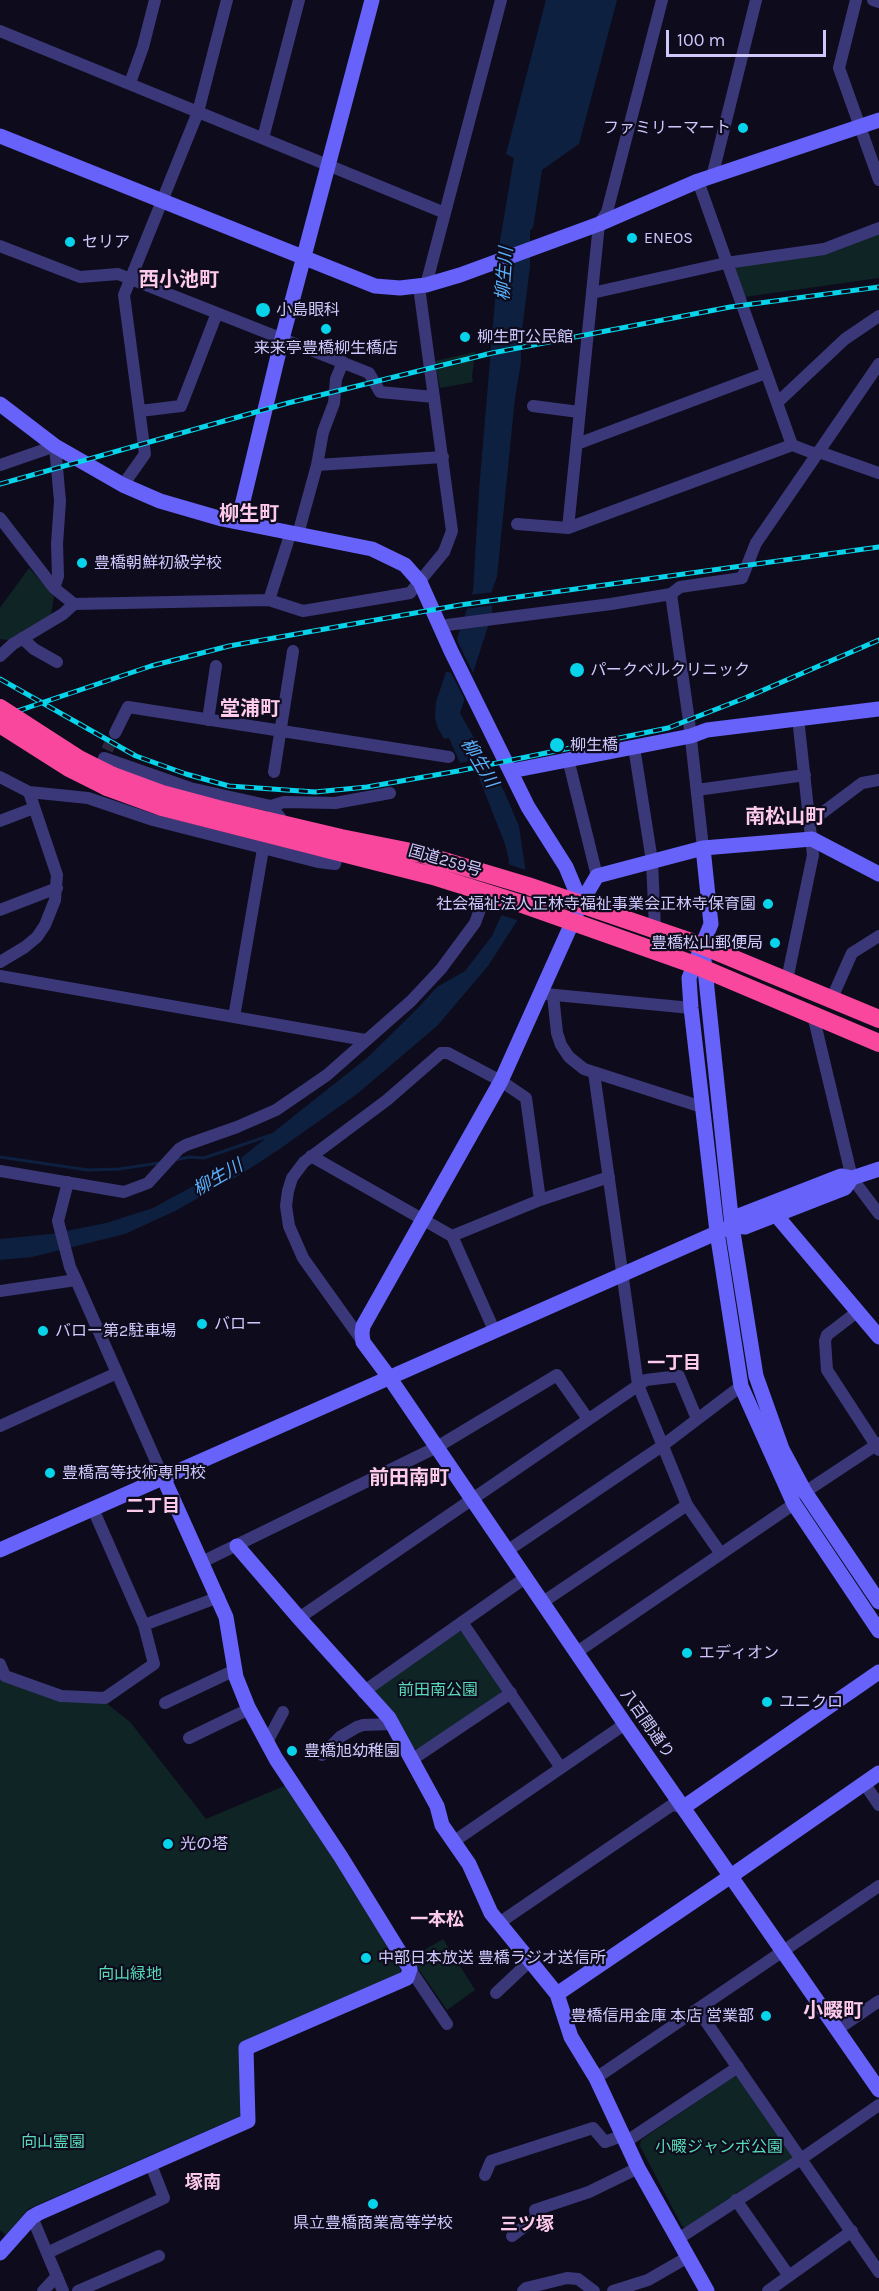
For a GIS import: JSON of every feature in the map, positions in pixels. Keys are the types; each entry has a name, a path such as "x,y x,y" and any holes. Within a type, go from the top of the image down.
{"highway":[{"name":"国道259号","path":"0,708 110,781 162,807 433,876 525,905 699,966 879,1043"},
{"name":"国道259号","path":"0,724 69,768 110,781 286,825 421,854 494,875 703,945 879,1019"}],"street":[{"path":"130,83 143,47 155,0"},
{"path":"123,485 146,454 124,295 198,112 228,0"},
{"path":"263,138 299,0"},
{"path":"238,522 282,339 372,0"},
{"path":"0,518 54,588 74,604 269,600 303,611 410,592 420,582 444,552 452,531 422,286 445,213 501,0"},
{"path":"568,528 598,224 607,212 662,0"},
{"path":"756,0 705,179 726,263 792,445"},
{"path":"856,0 839,68 879,180"},
{"path":"873,0 879,2"},
{"path":"0,31 445,213"},
{"path":"0,136 304,259 385,288 422,286 495,263 598,224 705,179 879,120"},
{"path":"592,293 726,263 824,249 879,228"},
{"path":"0,246 80,277 114,273 129,278 369,373 380,392 434,397"},
{"path":"140,411 181,406 217,313"},
{"path":"778,402 845,339 879,316"},
{"path":"269,600 295,533 317,465 323,432 334,404 336,379 343,362"},
{"path":"439,626 611,604 671,594 680,587 742,578 756,543 879,364"},
{"path":"577,444 766,373"},
{"path":"0,404 55,446 123,485 191,511 372,549 398,560 420,582 451,652 528,807 566,867 581,903"},
{"path":"533,406 579,412"},
{"path":"517,524 568,528 792,445 813,453 819,452 879,474"},
{"path":"0,465 55,446"},
{"path":"54,588 58,576 57,544 60,501 55,446"},
{"path":"317,465 443,457"},
{"path":"671,594 691,736 711,924 703,945 699,966 732,1226 756,1376 782,1449 805,1492 879,1602"},
{"path":"0,656 12,642 63,614 74,604"},
{"path":"12,642 34,649 57,662"},
{"path":"274,772 293,651"},
{"path":"208,720 216,666"},
{"path":"115,733 128,707 449,757"},
{"path":"511,771 691,736 707,730 879,709"},
{"path":"787,980 813,855 798,718"},
{"path":"634,747 652,861 655,929"},
{"path":"88,798 105,754 190,788 271,806 284,802 335,802 390,793"},
{"path":"568,759 597,876"},
{"path":"697,790 805,775"},
{"path":"0,777 29,792 88,798 153,820 323,863 335,864 338,853"},
{"path":"810,822 862,783 879,780"},
{"path":"0,962 25,947 41,931 51,912 57,888 57,876 29,792"},
{"path":"271,806 286,825"},
{"path":"0,821 34,808"},
{"path":"363,1342 363,1326 501,1081 547,994 581,903 597,876 704,848 812,839 879,874"},
{"path":"234,1017 263,849"},
{"path":"0,910 57,888"},
{"path":"0,1171 124,1192 148,1183 179,1149 276,1110 327,1075 411,1001 441,969 475,923 488,893"},
{"path":"832,998 852,953 879,936"},
{"path":"699,966 689,978 690,1008 717,1232 741,1386 794,1504 879,1630"},
{"path":"0,976 365,1040"},
{"path":"547,994 690,1008"},
{"path":"547,994 561,1045 569,1057 584,1069 702,1107"},
{"path":"813,1015 852,1178 879,1214"},
{"path":"363,1342 303,1258 289,1226 286,1206 292,1178 311,1156 387,1100 441,1053 448,1053 501,1081 526,1098 540,1200"},
{"path":"594,1073 638,1385 687,1505 721,1554"},
{"path":"311,1156 452,1236 494,1330"},
{"path":"732,1226 741,1215 751,1210 841,1176 852,1178 879,1169"},
{"path":"452,1236 540,1200 609,1177"},
{"path":"0,1550 717,1232 732,1226 745,1227 845,1188 852,1178"},
{"path":"69,1182 58,1221 69,1264 219,1598 226,1617 236,1677 249,1709 267,1742 447,2024"},
{"path":"776,1215 879,1337"},
{"path":"0,1292 76,1280"},
{"path":"805,1492 878,1447 827,1370 825,1341 827,1335 857,1312"},
{"name":"八百間通り","path":"363,1342 879,2090"},
{"path":"0,1426 117,1373"},
{"path":"202,1562 437,1447 557,1375 588,1419"},
{"path":"299,1618 646,1380 679,1376 697,1419"},
{"path":"507,1551 662,1446 741,1386"},
{"path":"576,1652 794,1504"},
{"path":"543,1602 687,1505"},
{"path":"0,1664 5,1676 61,1696 105,1698 154,1664 144,1625 93,1509"},
{"path":"237,1546 393,1724 437,1806 442,1825 469,1864 482,1896 499,1923 557,1994 571,2037 596,2078 638,2168 707,2291"},
{"path":"363,1692 525,1578"},
{"path":"144,1625 219,1598"},
{"path":"462,1622 561,1768"},
{"path":"165,1703 235,1670"},
{"path":"499,1923 672,1806 684,1807 879,1672"},
{"path":"413,1759 511,1693"},
{"path":"189,1738 249,1709"},
{"path":"267,1742 283,1712"},
{"path":"322,1755 340,1737 357,1727 393,1724"},
{"path":"453,1842 625,1724"},
{"path":"557,1994 879,1773"},
{"path":"864,1782 879,1805"},
{"path":"596,2078 879,1886"},
{"path":"496,1993 530,1961"},
{"path":"0,2253 32,2217 248,2121 246,2048 407,1978 410,1969"},
{"path":"838,2030 879,2001"},
{"path":"698,2010 879,2272"},
{"path":"485,2175 490,2161 590,2124 605,2142 625,2138 738,2067"},
{"path":"678,2239 879,2105"},
{"path":"47,2253 164,2198 151,2164"},
{"path":"512,2236 537,2217 535,2210 590,2192 638,2168"},
{"path":"736,2200 789,2276"},
{"path":"32,2217 63,2291"},
{"path":"768,2291 852,2231"},
{"path":"78,2291 159,2256"},
{"path":"613,2291 648,2280 688,2257"},
{"path":"43,2291 57,2276"},
{"path":"523,2291 526,2288 567,2278 578,2279 594,2291"}],"green space":[{"path":"879,233 879,278 744,297 735,269 737,265"},
{"path":"475,352 473,382 440,388 435,361"},
{"path":"29,568 54,596 51,615 8,640 0,639 0,608"},
{"name":"前田南公園","path":"457,1631 465,1633 502,1688 500,1695 418,1749 413,1748 374,1693 376,1687"},
{"name":"向山緑地","path":"0,1680 61,1702 106,1703 130,1722 206,1819 289,1784 401,1968 399,1975 239,2044 242,2109 240,2116 28,2209 6,2235 0,2230"},
{"path":"443,1939 475,1990 447,2010 411,1958"},
{"name":"小畷ジャンボ公園","path":"735,2076 741,2077 793,2154 791,2159 687,2228 682,2226 640,2146 641,2140"}],"water":[{"name":"柳生川","path":"546,0 617,0 579,144 542,170 533,228 530,230 530,266 521,338 521,362 515,398 497,577 492,590 492,614 460,713 504,791 519,826 525,867 525,896 517,921 488,966 437,1026 357,1094 243,1173 175,1211 125,1234 32,1257 0,1260 0,1239 51,1234 106,1223 153,1208 232,1165 367,1058 437,987 465,971 492,936 501,916 509,860 505,844 472,760 460,763 449,738 444,739 435,719 436,702 473,591 500,241 514,158 506,154"}],"pier":[{"path":"495,592 495,605 465,609 468,595"},
{"path":"456,638 473,673 465,700 451,673 445,671"},
{"path":"488,758 493,766 474,771 470,763 459,765"},
{"path":"505,863 528,871 527,898 520,921 498,914"}],"waterway":[{"name":"柳生川","path":"174,1160 190,1157 204,1158 271,1135"},
{"path":"0,1157 88,1170 119,1169 159,1163"}],"tunnel":[{"path":"107,750 115,733"}],"railway":[{"path":"0,484 288,403 492,353 730,307 879,287"},
{"path":"0,717 151,666 229,646 460,605 879,547"},
{"path":"0,679 136,756 186,774 229,786 315,792 367,787 458,771 668,728 745,698 879,640"}],"place":[{"name":"ファミリーマート","path":"743,128"},
{"name":"ENEOS","path":"632,238"},
{"name":"セリア","path":"70,242"},
{"name":"小島眼科","path":"263,310"},
{"name":"来来亭豊橋柳生橋店","path":"326,329"},
{"name":"柳生町公民館","path":"465,337"},
{"name":"豊橋朝鮮初級学校","path":"82,563"},
{"name":"パークベルクリニック","path":"577,670"},
{"name":"柳生橋","path":"557,745"},
{"name":"社会福祉法人正林寺福祉事業会正林寺保育園","path":"768,904"},
{"name":"豊橋松山郵便局","path":"775,943"},
{"name":"バロー","path":"202,1324"},
{"name":"バロー第2駐車場","path":"43,1331"},
{"name":"豊橋高等技術専門校","path":"50,1473"},
{"name":"エディオン","path":"687,1653"},
{"name":"ユニクロ","path":"767,1702"},
{"name":"豊橋旭幼稚園","path":"292,1751"},
{"name":"光の塔","path":"168,1844"},
{"name":"中部日本放送 豊橋ラジオ送信所","path":"366,1958"},
{"name":"豊橋信用金庫 本店 営業部","path":"766,2016"},
{"name":"県立豊橋商業高等学校","path":"373,2204"}],"district":[{"name":"西小池町","path":"179,280"},
{"name":"柳生町","path":"249,514"},
{"name":"堂浦町","path":"250,709"},
{"name":"南松山町","path":"785,817"},
{"name":"一丁目","path":"674,1364"},
{"name":"前田南町","path":"409,1478"},
{"name":"二丁目","path":"153,1507"},
{"name":"一本松","path":"437,1920"},
{"name":"小畷町","path":"833,2011"},
{"name":"塚南","path":"203,2183"},
{"name":"三ツ塚","path":"527,2225"}],"park label":[{"name":"向山霊園","path":"53,2142"}]}
